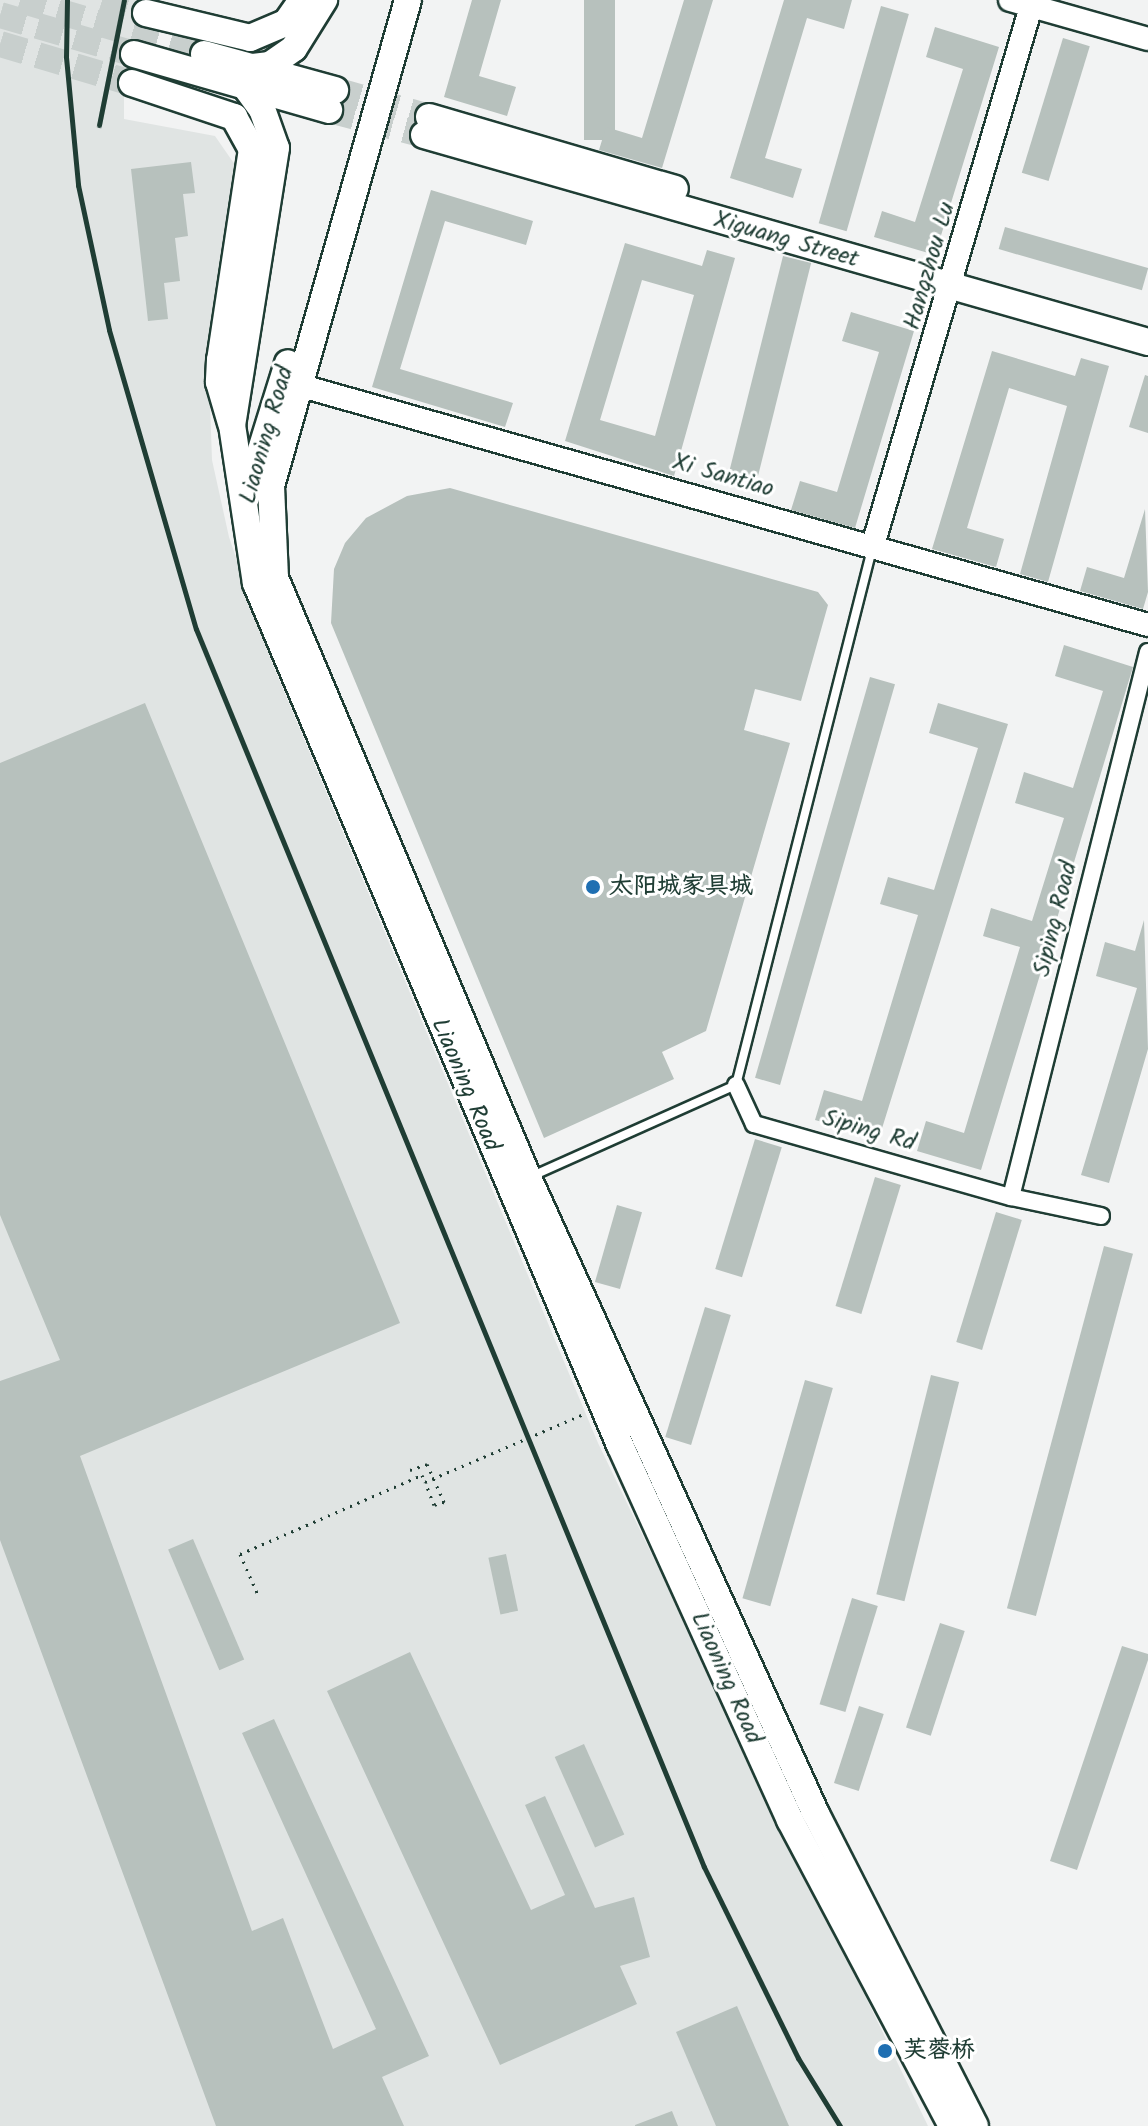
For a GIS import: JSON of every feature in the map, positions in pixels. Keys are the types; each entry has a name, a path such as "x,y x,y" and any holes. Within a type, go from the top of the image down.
{"main road":[{"path":"146,13 250,38 286,23 302,0"},
{"path":"249,77 294,48 324,0"},
{"name":"Liaoning Road","path":"397,0 291,383 271,486 275,578 528,1178 816,1814 975,2126"},
{"name":"Liaoning Road","path":"408,0 291,383 243,509 256,583 614,1431 790,1820 952,2126"},
{"path":"134,54 249,77 332,100"},
{"path":"204,54 249,77 273,133 275,160 232,425"},
{"path":"132,83 234,117 245,128 252,149 219,382 232,425 243,509"},
{"name":"Xiguang Street","path":"427,126 953,280 1148,342"},
{"path":"953,280 1148,324"}],"street":[{"path":"1025,2 1148,39"},
{"name":"Hangzhou Lu","path":"873,545 953,280 1025,2"},
{"name":"Xi Santiao","path":"291,383 1148,625"},
{"name":"Siping Road","path":"1011,1197 1148,652"},
{"name":"Siping Rd","path":"736,1085 754,1124 1011,1197 1101,1216"}],"lane":[{"path":"528,1178 736,1085 873,545"}],"path":[{"path":"425,1482 584,1414"},
{"path":"259,1597 240,1554 422,1475 434,1505 444,1502 427,1464 410,1470"}],"shaded area":[{"path":"0,0 142,0 124,63 124,119 215,136 242,175 209,374 212,460 229,537 271,660 598,1443 928,2126 0,2126"}],"building":[{"path":"472,0 501,0 479,76 516,87 507,116 444,97"},
{"path":"584,0 615,0 615,140 584,140"},
{"path":"684,0 713,0 662,168 599,150 606,127 642,138"},
{"path":"784,0 852,0 844,29 807,18 765,158 802,169 793,198 730,178"},
{"path":"881,6 909,14 847,231 819,223"},
{"path":"935,27 999,47 935,255 874,237 882,211 915,222 963,69 926,57"},
{"path":"1063,38 1090,46 1049,181 1022,173"},
{"path":"191,162 195,193 183,194 188,236 175,238 180,281 164,283 168,319 148,321 131,169"},
{"path":"431,190 533,221 526,245 445,221 400,369 513,403 505,427 372,387"},
{"path":"1005,227 1148,268 1142,290 999,249"},
{"path":"625,243 702,266 707,250 735,258 674,476 565,441","holes":["642,280 694,295 655,436 600,420"]},
{"path":"783,256 811,263 756,482 728,475"},
{"path":"851,312 914,331 855,528 791,510 800,481 837,492 879,352 842,341"},
{"path":"992,351 1075,376 1081,358 1109,366 1048,582 1020,574 1067,406 1009,388 967,528 1004,539 996,567 932,549"},
{"path":"1145,375 1148,376 1148,433 1129,427"},
{"name":"太阳城家具城","path":"450,488 818,592 828,605 801,701 755,689 744,730 790,743 706,1031 662,1052 674,1079 544,1138 331,623 334,569 345,543 366,518 407,496"},
{"path":"1145,509 1148,592 1143,609 1080,591 1087,567 1124,578"},
{"path":"1064,645 1133,667 981,1170 917,1151 926,1121 964,1133 1020,947 983,936 991,908 1032,921 1064,818 1015,803 1024,772 1073,788 1103,691 1055,676"},
{"path":"870,677 895,684 780,1085 755,1078"},
{"path":"145,703 400,1323 80,1456 252,1931 283,1918 333,2049 376,2029 242,1733 274,1719 429,2056 382,2077 404,2126 216,2126 0,1540 0,1381 60,1360 0,1215 0,763"},
{"path":"938,703 1008,724 879,1138 815,1120 824,1090 862,1101 918,915 880,904 888,877 934,890 978,748 929,733"},
{"path":"1144,920 1148,1049 1109,1183 1081,1175 1137,988 1096,976 1105,942 1135,951"},
{"path":"755,1139 782,1147 742,1277 715,1269"},
{"path":"875,1177 901,1185 861,1314 836,1306"},
{"path":"617,1205 642,1212 620,1289 595,1282"},
{"path":"996,1212 1022,1220 982,1350 956,1342"},
{"path":"1104,1246 1133,1254 1036,1616 1007,1608"},
{"path":"705,1307 731,1315 691,1445 665,1437"},
{"path":"931,1375 959,1382 904,1601 876,1594"},
{"path":"805,1380 833,1388 770,1606 742,1598"},
{"path":"193,1539 244,1660 219,1670 168,1550"},
{"path":"506,1554 518,1611 500,1614 488,1558"},
{"path":"852,1598 878,1606 845,1712 820,1704"},
{"path":"940,1623 965,1631 931,1736 906,1728"},
{"path":"1122,1646 1148,1654 1148,1660 1077,1870 1050,1861"},
{"path":"410,1652 531,1910 565,1895 525,1805 545,1796 595,1908 634,1897 650,1957 620,1966 637,2004 500,2065 327,1691"},
{"path":"859,1706 884,1714 859,1791 834,1783"},
{"path":"584,1744 624,1834 595,1847 555,1757"},
{"path":"737,2006 789,2126 716,2126 676,2032"},
{"path":"672,2111 678,2126 635,2126 635,2125"}],"tunnel":[{"path":"20,0 204,54"},
{"path":"102,0 146,13"},
{"path":"0,15 134,54"},
{"path":"0,44 132,83"},
{"path":"335,90 429,117"},
{"path":"329,110 424,135"}],"railway":[{"path":"67,0 66,57 78,185 109,330 196,629 704,1867 798,2058 840,2126"},
{"path":"99,125 124,0"}],"place":[{"name":"太阳城家具城","path":"593,887"},
{"name":"芙蓉桥","path":"885,2051"}]}
